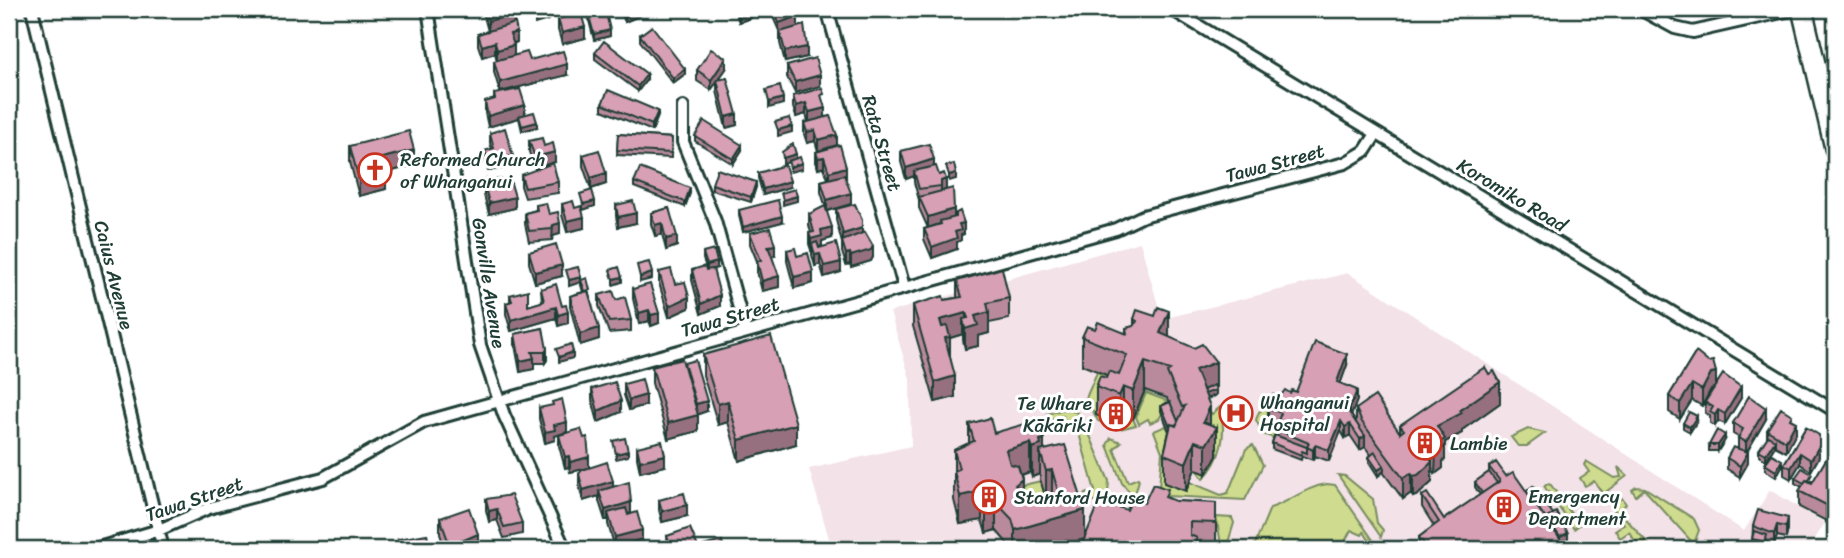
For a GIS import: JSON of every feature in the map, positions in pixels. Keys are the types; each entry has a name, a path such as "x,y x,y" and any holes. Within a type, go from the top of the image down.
{"highway":[{"path":"1802,9 1827,86 1835,148"}],"street":[{"name":"Caius Avenue","path":"32,9 163,549"},
{"name":"Gonville Avenue","path":"428,9 477,332 498,400 565,549"},
{"name":"Rata Street","path":"827,9 904,287"},
{"name":"Koromiko Road","path":"1171,9 1835,411"},
{"path":"1640,9 1675,28 1693,32 1795,9"},
{"path":"683,107 683,142 715,221 745,330"},
{"name":"Tawa Street","path":"95,549 159,530 209,508 323,478 424,422 745,330 1116,229 1143,216 1345,163 1364,151 1376,134"}],"shaded area":[{"name":"Whanganui Hospital","path":"1140,242 1162,319 1348,273 1744,531 1770,490 1825,523 1808,549 832,549 809,469 911,446 910,379 890,312"}],"green space":[{"path":"1097,372 1127,384 1119,425 1123,416 1133,419 1136,425 1120,429 1098,421 1086,398"},
{"path":"1146,393 1165,400 1167,405 1159,419 1150,423 1148,419 1139,424 1136,417"},
{"path":"1268,406 1272,407 1281,424 1276,439 1263,434 1256,420 1259,412"},
{"path":"1220,407 1223,436 1219,455 1203,479 1197,470 1206,473 1216,456 1203,450 1209,410 1212,414"},
{"path":"1064,409 1076,412 1083,419 1109,481 1108,493 1098,502 1088,500 1085,494 1095,491 1075,419 1065,422 1063,416 1052,419 1047,414"},
{"path":"1166,426 1170,433 1165,483 1186,491 1190,482 1221,495 1228,493 1246,449 1253,445 1263,465 1245,500 1167,496 1159,488 1162,452 1154,431"},
{"path":"1528,429 1545,433 1527,446 1518,446 1511,437"},
{"path":"1111,438 1121,442 1114,449 1128,482 1138,478 1139,480 1135,494 1131,494 1122,483 1107,445"},
{"path":"1586,461 1614,478 1621,477 1618,467 1627,476 1603,494 1594,481 1585,486 1580,478 1589,472 1584,465"},
{"path":"1338,475 1345,476 1373,499 1377,523 1383,530 1381,537"},
{"path":"1041,481 1047,503 1026,510 1019,486"},
{"path":"1548,484 1579,525 1574,529 1544,486"},
{"path":"1335,485 1373,540 1369,540 1364,532 1362,535 1351,530 1341,549 1253,549 1270,508 1312,488"},
{"path":"1636,487 1645,488 1694,519 1699,530 1692,549 1686,549 1692,542 1644,489 1636,496 1632,490"},
{"path":"1622,498 1626,504 1619,511 1653,549 1641,549 1629,532 1620,538 1615,530 1624,524 1611,505"},
{"path":"1216,517 1232,518 1234,523 1226,549 1218,549 1220,538"}],"building":[{"path":"485,9 513,9 514,14 488,21"},
{"path":"533,9 546,9 548,15 535,18"},
{"path":"587,9 605,9 610,30 594,34"},
{"path":"622,9 640,9 641,10 625,17"},
{"path":"736,9 750,9 751,12 739,17"},
{"path":"774,9 795,9 798,16 779,23"},
{"path":"581,13 585,27 562,33 558,19"},
{"path":"515,23 517,32 510,34 514,45 497,50 495,42 482,46 478,34"},
{"path":"804,25 807,47 785,51 780,32"},
{"path":"652,26 685,69 673,78 640,35"},
{"path":"604,41 647,74 638,86 595,53"},
{"path":"711,49 726,58 711,80 697,70"},
{"path":"563,51 567,64 500,82 494,61 527,52 530,60"},
{"path":"815,58 820,75 795,82 787,66"},
{"path":"727,78 737,114 726,117 717,80"},
{"path":"780,86 783,98 769,102 766,90"},
{"path":"822,88 825,108 809,112 806,103 796,106 793,96"},
{"path":"520,89 525,105 488,116 485,102 495,99 494,94"},
{"path":"608,90 658,111 652,125 602,104"},
{"path":"534,112 537,122 522,126 519,116"},
{"path":"830,116 837,135 818,140 815,130 807,132 804,123"},
{"path":"789,118 792,126 778,130 775,122"},
{"path":"704,121 742,145 733,159 695,136"},
{"path":"505,128 513,156 488,160 485,151 494,148 490,133"},
{"path":"409,131 414,150 382,158 386,173 359,180 350,146"},
{"path":"618,134 672,138 671,153 617,150"},
{"path":"542,138 544,146 553,143 555,152 535,157 529,141"},
{"path":"793,144 796,154 783,158 782,152"},
{"path":"929,144 934,159 906,168 901,151"},
{"path":"840,145 846,167 829,172 824,157 818,158 816,152"},
{"path":"599,150 606,173 591,178 583,155"},
{"path":"800,157 802,163 790,167 788,161"},
{"path":"553,163 558,182 525,188 521,175"},
{"path":"954,164 956,173 949,175 946,166"},
{"path":"785,165 790,181 763,189 758,173"},
{"path":"936,166 939,175 944,173 946,179 941,181 941,186 919,189 914,171"},
{"path":"640,168 690,188 685,202 634,182"},
{"path":"717,169 756,182 751,197 712,184"},
{"path":"844,175 851,193 827,200 821,181"},
{"path":"487,179 510,180 515,197 489,203 484,184 488,183"},
{"path":"953,188 954,209 928,217 919,197"},
{"path":"795,189 797,196 783,200 781,193"},
{"path":"592,190 595,201 583,204 580,194"},
{"path":"778,200 782,216 743,227 739,210"},
{"path":"573,201 575,208 581,206 584,217 567,221 562,204"},
{"path":"633,201 636,213 618,217 616,205"},
{"path":"546,203 549,214 558,212 560,223 553,225 552,229 529,231 525,213 537,210 536,205"},
{"path":"855,204 862,220 862,228 843,234 836,209"},
{"path":"825,206 832,227 821,230 822,236 811,239 809,233 814,232 809,214"},
{"path":"669,208 677,236 666,239 662,223 655,225 651,213"},
{"path":"960,211 964,223 959,224 961,230 955,232 957,238 932,247 924,229 956,217 956,213"},
{"path":"770,228 775,245 768,246 779,276 762,281 757,261 761,260 750,233"},
{"path":"865,232 873,246 871,250 851,256 850,253 846,254 842,241"},
{"path":"817,242 819,248 836,243 841,262 824,266 820,254 815,255 812,244"},
{"path":"556,244 562,265 535,272 529,252"},
{"path":"795,248 797,256 808,253 813,272 794,277 787,250"},
{"path":"714,250 717,262 707,265 703,253"},
{"path":"649,262 652,273 640,277 637,265"},
{"path":"705,266 706,270 713,269 720,295 701,304 692,270"},
{"path":"578,267 581,277 569,280 566,270"},
{"path":"619,267 622,277 613,279 610,270"},
{"path":"1002,268 1009,298 987,303 989,312 975,316 978,325 965,329 963,319 968,318 966,313 940,320 942,327 947,326 950,337 945,338 955,376 935,382 913,305 943,296 944,300 962,297 957,281"},
{"path":"671,269 675,284 685,282 689,297 669,306 659,272"},
{"path":"587,278 590,290 585,291 581,280"},
{"path":"556,284 562,306 566,305 568,312 558,315 556,307 511,320 506,303 512,301 510,295 528,290 528,306 544,301 541,289"},
{"path":"650,284 659,313 651,315 649,310 639,313 633,289"},
{"path":"588,291 599,328 580,334 570,296"},
{"path":"613,291 616,300 625,297 631,320 609,322 599,295"},
{"path":"1158,307 1169,311 1160,333 1194,348 1202,344 1216,362 1195,370 1210,406 1203,422 1217,427 1206,445 1195,441 1186,463 1164,454 1171,424 1176,426 1185,406 1182,407 1174,389 1167,372 1170,370 1145,362 1133,391 1123,387 1119,396 1096,387 1100,376 1106,378 1109,371 1119,375 1127,355 1082,337 1087,326 1095,329 1098,322 1127,334 1126,328 1134,326 1137,321 1134,319 1137,310 1155,316"},
{"path":"543,328 547,349 545,352 532,352 534,358 520,361 515,334"},
{"path":"771,336 796,424 739,440 728,401 718,404 703,355"},
{"path":"1315,342 1347,354 1337,382 1357,390 1350,408 1345,406 1365,436 1360,439 1350,424 1345,427 1341,421 1329,450 1315,445 1313,450 1307,447 1309,443 1275,429 1281,413 1268,408 1273,395 1279,398 1285,390 1296,392"},
{"path":"571,344 573,352 559,357 556,349"},
{"path":"1696,352 1708,362 1713,361 1716,372 1711,373 1702,390 1692,384 1680,403 1669,396"},
{"path":"682,359 698,415 668,423 652,367"},
{"path":"695,360 707,401 696,404 684,363"},
{"path":"1485,367 1489,374 1494,371 1500,382 1460,410 1462,413 1437,426 1445,439 1440,442 1443,448 1435,453 1432,448 1426,452 1432,462 1418,475 1413,476 1411,473 1403,478 1362,422 1356,409 1375,396 1400,433 1404,430 1400,425"},
{"path":"1723,374 1741,387 1725,414 1718,410 1715,415 1710,412 1713,407 1705,402"},
{"path":"642,379 646,395 629,400 624,384"},
{"path":"615,382 621,401 598,411 592,389"},
{"path":"1214,385 1216,390 1205,394 1203,390"},
{"path":"1749,396 1766,408 1746,442 1738,438 1743,429 1733,423"},
{"path":"562,399 567,422 554,425 555,430 545,432 539,408 553,405 552,402"},
{"path":"1170,402 1178,421 1170,427 1161,406"},
{"path":"1781,408 1792,415 1790,419 1796,422 1786,441 1767,430"},
{"path":"1689,412 1697,416 1690,427 1683,423"},
{"path":"990,418 994,433 1039,420 1044,439 1040,440 1041,445 1032,448 1030,443 1006,450 1010,464 1018,466 1022,479 1015,485 1033,502 1054,497 1058,491 1052,470 1046,471 1040,451 1065,445 1085,510 1015,530 1012,519 996,502 986,504 982,491 960,496 954,471 959,469 954,450 974,441 969,424"},
{"path":"1806,427 1819,435 1819,446 1811,460 1800,453 1791,468 1784,464"},
{"path":"581,429 584,438 587,437 589,457 570,462 569,456 565,457 559,435"},
{"path":"1717,430 1725,435 1718,445 1709,445"},
{"path":"1275,435 1307,447 1307,453 1302,451 1301,455 1272,443"},
{"path":"1768,436 1775,440 1766,454 1759,450"},
{"path":"625,438 628,451 616,454 613,441"},
{"path":"662,441 665,455 640,461 637,447"},
{"path":"1834,446 1835,490 1826,505 1799,491 1806,480 1812,483"},
{"path":"1733,447 1748,452 1740,466 1727,458"},
{"path":"1375,452 1384,466 1378,470 1369,457"},
{"path":"1772,454 1782,460 1776,471 1765,464"},
{"path":"607,462 613,481 583,490 579,474 582,470"},
{"name":"Emergency Department","path":"1496,462 1506,476 1513,472 1567,549 1428,549 1419,537 1439,522 1422,496 1427,493 1444,519 1500,481 1489,467"},
{"path":"1802,468 1812,474 1804,483 1795,478"},
{"path":"1489,472 1497,483 1482,493 1475,482"},
{"path":"629,482 631,502 605,510 599,491"},
{"path":"1153,484 1168,489 1165,497 1175,501 1216,503 1216,523 1190,522 1190,535 1197,538 1192,549 1099,549 1083,542 1100,501 1127,510 1132,498 1144,503"},
{"path":"1533,486 1553,514 1547,521 1526,491"},
{"path":"684,493 687,505 662,511 659,500"},
{"path":"511,495 522,523 504,527 497,509 489,511 486,499"},
{"path":"469,508 478,534 450,546 440,518"},
{"path":"626,508 628,515 637,512 642,530 615,537 608,513"},
{"path":"1758,510 1788,518 1786,527 1777,525 1774,534 1753,526"},
{"path":"1556,512 1568,533 1560,537 1547,518"},
{"path":"690,528 698,547 671,549 667,536"},
{"path":"1754,531 1767,535 1765,542 1752,539"},
{"path":"427,534 430,549 385,549 385,545 399,542 398,539"},
{"path":"642,539 645,549 610,549"},
{"path":"722,541 724,549 704,549 703,546"}],"place":[{"name":"Reformed Church of Whanganui","path":"375,170"},
{"name":"Whanganui Hospital","path":"1236,413"},
{"name":"Te Whare Kākāriki","path":"1116,414"},
{"name":"Lambie","path":"1425,443"},
{"name":"Stanford House","path":"989,497"},
{"name":"Emergency Department","path":"1504,507"}]}
